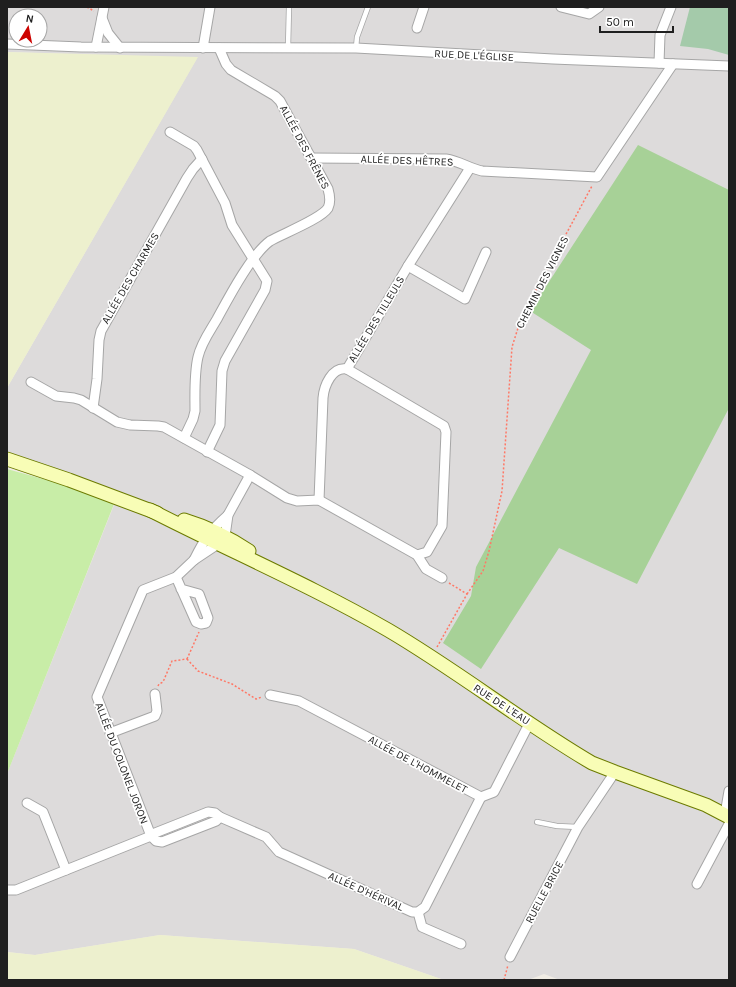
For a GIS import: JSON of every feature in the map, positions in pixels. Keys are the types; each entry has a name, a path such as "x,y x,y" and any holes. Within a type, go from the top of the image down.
{"street":[{"path":"203,48 210,7"},
{"path":"417,28 424,7"},
{"path":"561,7 589,14 599,7"},
{"path":"659,63 660,35 671,7"},
{"path":"96,47 103,12"},
{"path":"103,12 108,33 120,48"},
{"name":"RUE DE L'ÉGLISE","path":"7,44 120,48 356,48 554,59 729,66"},
{"name":"ALLÉE DES FRÊNES","path":"184,438 190,426 194,411 197,364 200,351 227,301 253,259 264,245 320,216 327,209 330,197 328,190 280,101 275,96 231,70 226,64 219,48"},
{"path":"597,177 673,64"},
{"path":"170,132 194,146 225,203 232,225 265,277 267,285 225,361 222,371 221,420 218,430 207,452"},
{"name":"ALLÉE DES HÊTRES","path":"311,158 446,159 460,162 470,168 492,172 597,177"},
{"name":"ALLÉE DES CHARMES","path":"93,408 101,331 193,168 202,159"},
{"name":"ALLÉE DES TILLEULS","path":"319,500 324,392 326,386 335,372 339,369 347,369 408,266 470,168"},
{"path":"408,266 465,298 486,252"},
{"path":"347,369 444,426 446,432 442,526 427,552 416,555"},
{"path":"31,382 56,396 74,398 117,422 130,425 164,427 292,500 319,500 416,555 426,569 442,578"},
{"name":"RUE DE L'EAU","path":"7,459 150,510 221,540 370,620 586,759 615,772 706,805 728,818"},
{"path":"221,540 228,516 250,475"},
{"path":"208,534 228,516"},
{"name":"ALLÉE DU COLONEL JORON","path":"194,560 208,534"},
{"name":"ALLÉE DU COLONEL JORON","path":"151,836 97,697 143,590 176,577 194,560 221,540"},
{"path":"176,577 181,589 196,622 201,624 206,623 208,618 199,594 181,589"},
{"path":"110,733 155,716 157,711 155,694"},
{"name":"ALLÉE DE L'HOMMELET","path":"270,695 299,701 481,797 494,792 530,722"},
{"name":"RUELLE BRICE","path":"510,958 578,827 615,772"},
{"path":"697,884 728,818 729,791"},
{"name":"ALLÉE D'HÉRIVAL","path":"7,890 16,890 208,812 215,813 220,817 266,837 279,852 412,912 418,912 425,907 481,797"},
{"path":"27,803 43,812 66,870"},
{"path":"418,912 422,928 461,944"}],"lane":[{"path":"288,48 289,7"},
{"path":"356,48 357,37 368,7"},
{"path":"537,822 557,826 578,827"}],"path":[{"name":"CHEMIN DES VIGNES","path":"431,658 467,594 483,571 490,551 502,491 512,347 518,328 537,288 597,177"},
{"path":"442,578 467,594"},
{"path":"187,659 200,630 201,624"},
{"path":"155,694 159,684 163,682 172,662 187,659"},
{"path":"187,659 198,671 232,684 256,698 270,695"},
{"path":"504,980 510,958"}],"shaded area":[{"path":"7,7 729,7 729,980 560,980 544,974 528,980 444,980 354,949 160,935 35,955 7,952 7,774 118,495 7,456 7,388 197,58 7,52"}],"green space":[{"path":"690,7 729,7 729,55 708,49 680,46"},
{"path":"7,52 198,57 7,388"},
{"path":"638,145 729,190 729,408 637,584 559,548 481,669 443,643 471,596 476,567 591,350 530,311"},
{"path":"7,469 116,499 7,774"},
{"path":"160,935 354,949 444,980 7,980 7,952 35,955"}]}
